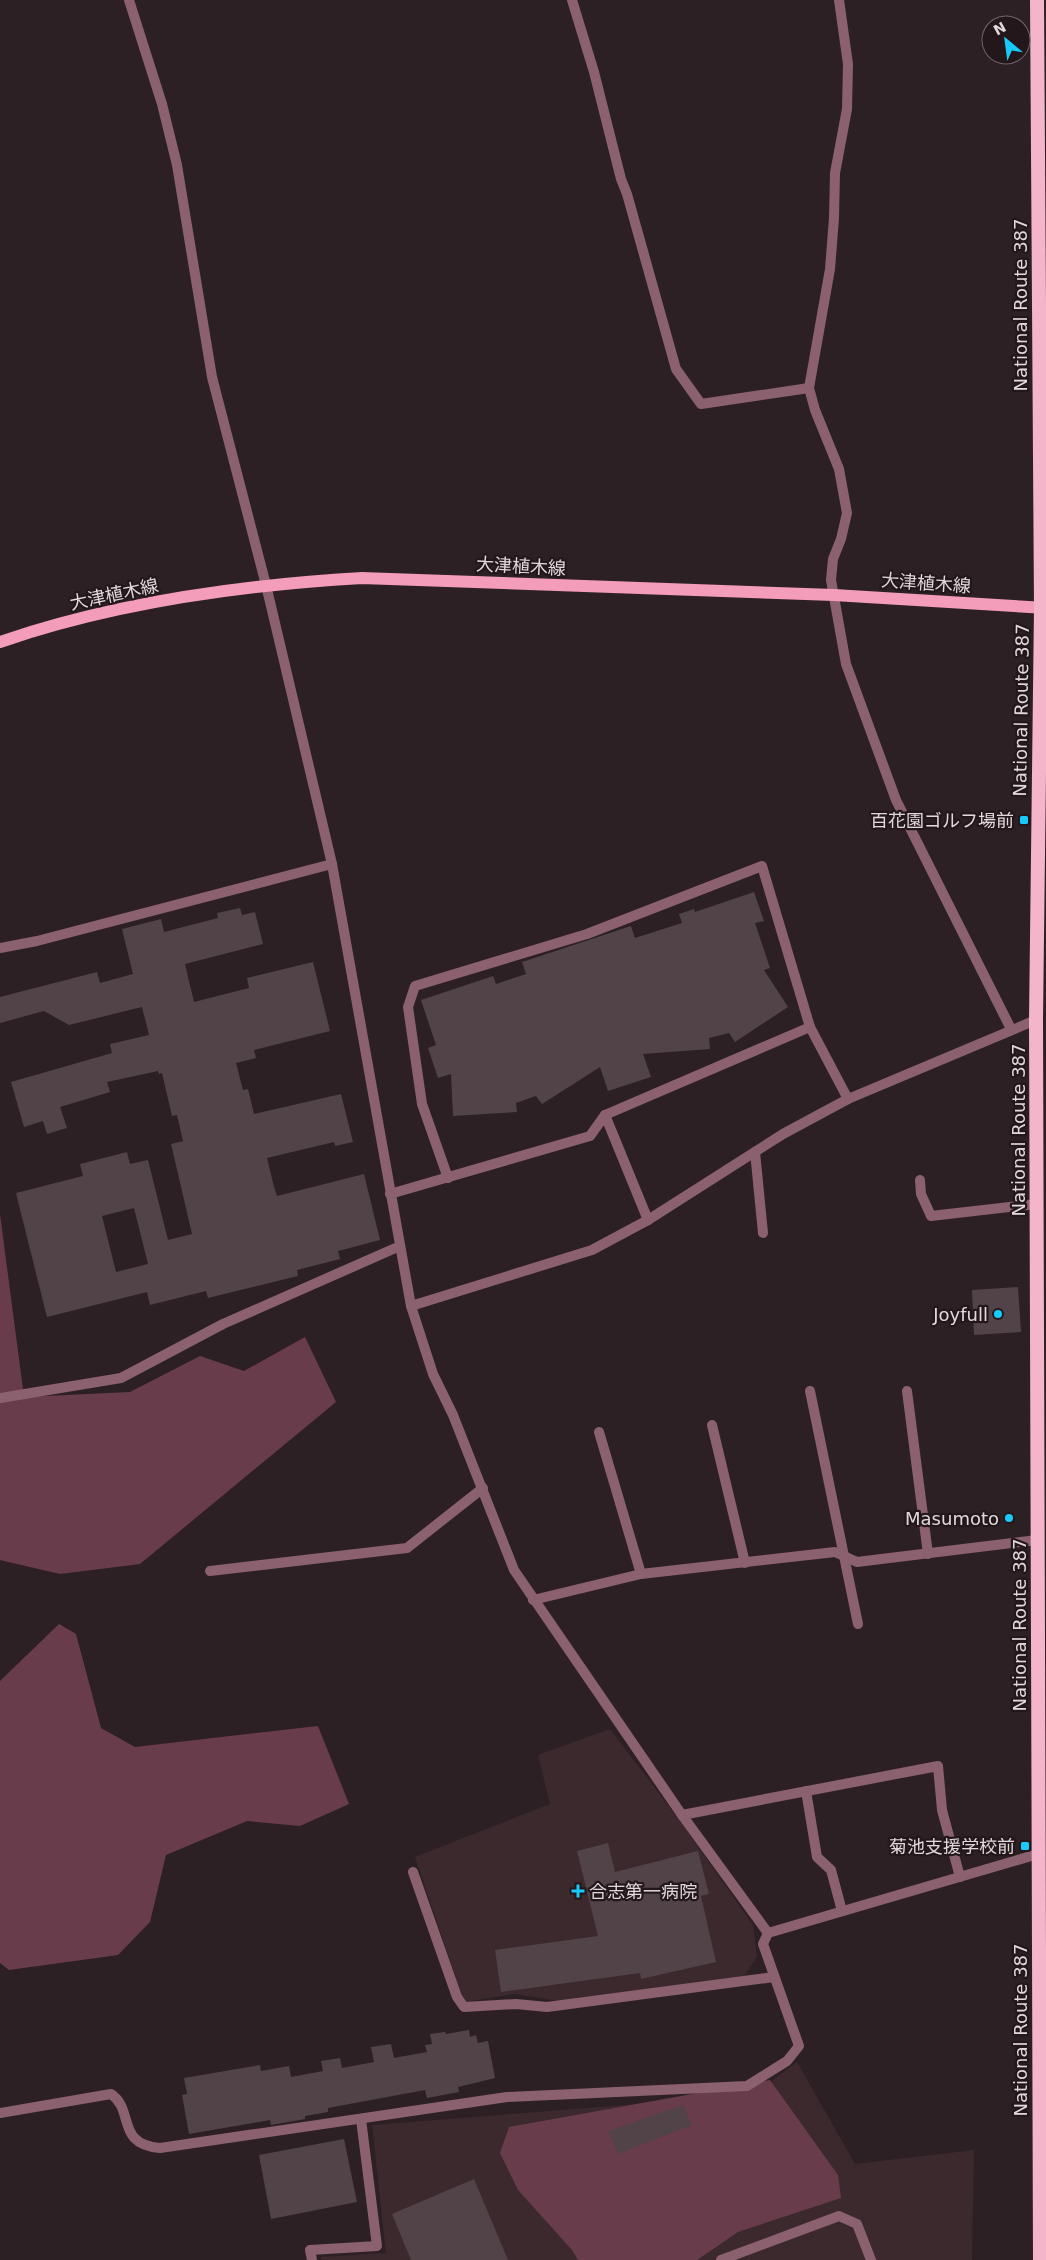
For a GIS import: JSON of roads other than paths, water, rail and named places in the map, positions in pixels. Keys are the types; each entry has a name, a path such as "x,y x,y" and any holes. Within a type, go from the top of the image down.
{"highway":[{"name":"National Route 387","path":"1037,0 1041,79 1043,280 1039,477 1043,608 1036,1020 1037,1540 1043,1788 1038,1854 1040,2260"}],"main road":[{"name":"大津植木線","path":"0,642 32,630 103,612 266,585 372,578 834,595 1043,608"}],"street":[{"path":"129,0 162,104 177,165 212,377 266,585 332,864 411,1306 433,1374 453,1415 514,1570 682,1815 768,1933"},
{"path":"572,0 594,72 621,179 627,194 676,369 701,404 790,389 810,388"},
{"path":"839,0 848,64 847,109 835,172 830,269 810,388 815,410 839,469 846,513 841,539 833,559 831,580 846,664 896,800 1011,1029"},
{"path":"0,948 37,941 332,864"},
{"path":"448,1178 422,1104 408,1008 415,986 587,934 762,866 810,1027 848,1099"},
{"path":"411,1306 592,1250 648,1220 783,1134 848,1099 1036,1020"},
{"path":"390,1194 590,1136 605,1115 810,1027"},
{"path":"605,1115 648,1220"},
{"path":"755,1152 763,1234"},
{"path":"920,1180 921,1194 931,1216 1036,1204"},
{"path":"0,1398 121,1378 223,1324 400,1246"},
{"path":"810,1391 858,1624"},
{"path":"907,1391 928,1554"},
{"path":"712,1425 745,1562"},
{"path":"599,1432 641,1574"},
{"path":"210,1571 407,1548 483,1488"},
{"path":"533,1600 641,1574 835,1552 857,1562 1037,1540"},
{"path":"682,1815 938,1766 942,1810 960,1877"},
{"path":"806,1791 817,1857 831,1870 842,1911"},
{"path":"0,2113 111,2094 118,2103 134,2138 150,2148 160,2148 507,2097 747,2086 786,2061 799,2046 763,1944 768,1933 1038,1854"},
{"path":"413,1872 457,1997 464,2007 516,2004 547,2007 774,1977"},
{"path":"312,2260 310,2250 377,2246 361,2119"},
{"path":"721,2260 840,2216 857,2224 871,2260"}],"place":[{"name":"百花園ゴルフ場前","path":"1024,820"},
{"name":"Joyfull","path":"998,1314"},
{"name":"Masumoto","path":"1009,1518"},
{"name":"菊池支援学校前","path":"1025,1846"},
{"name":"合志第一病院","path":"578,1891"}]}
